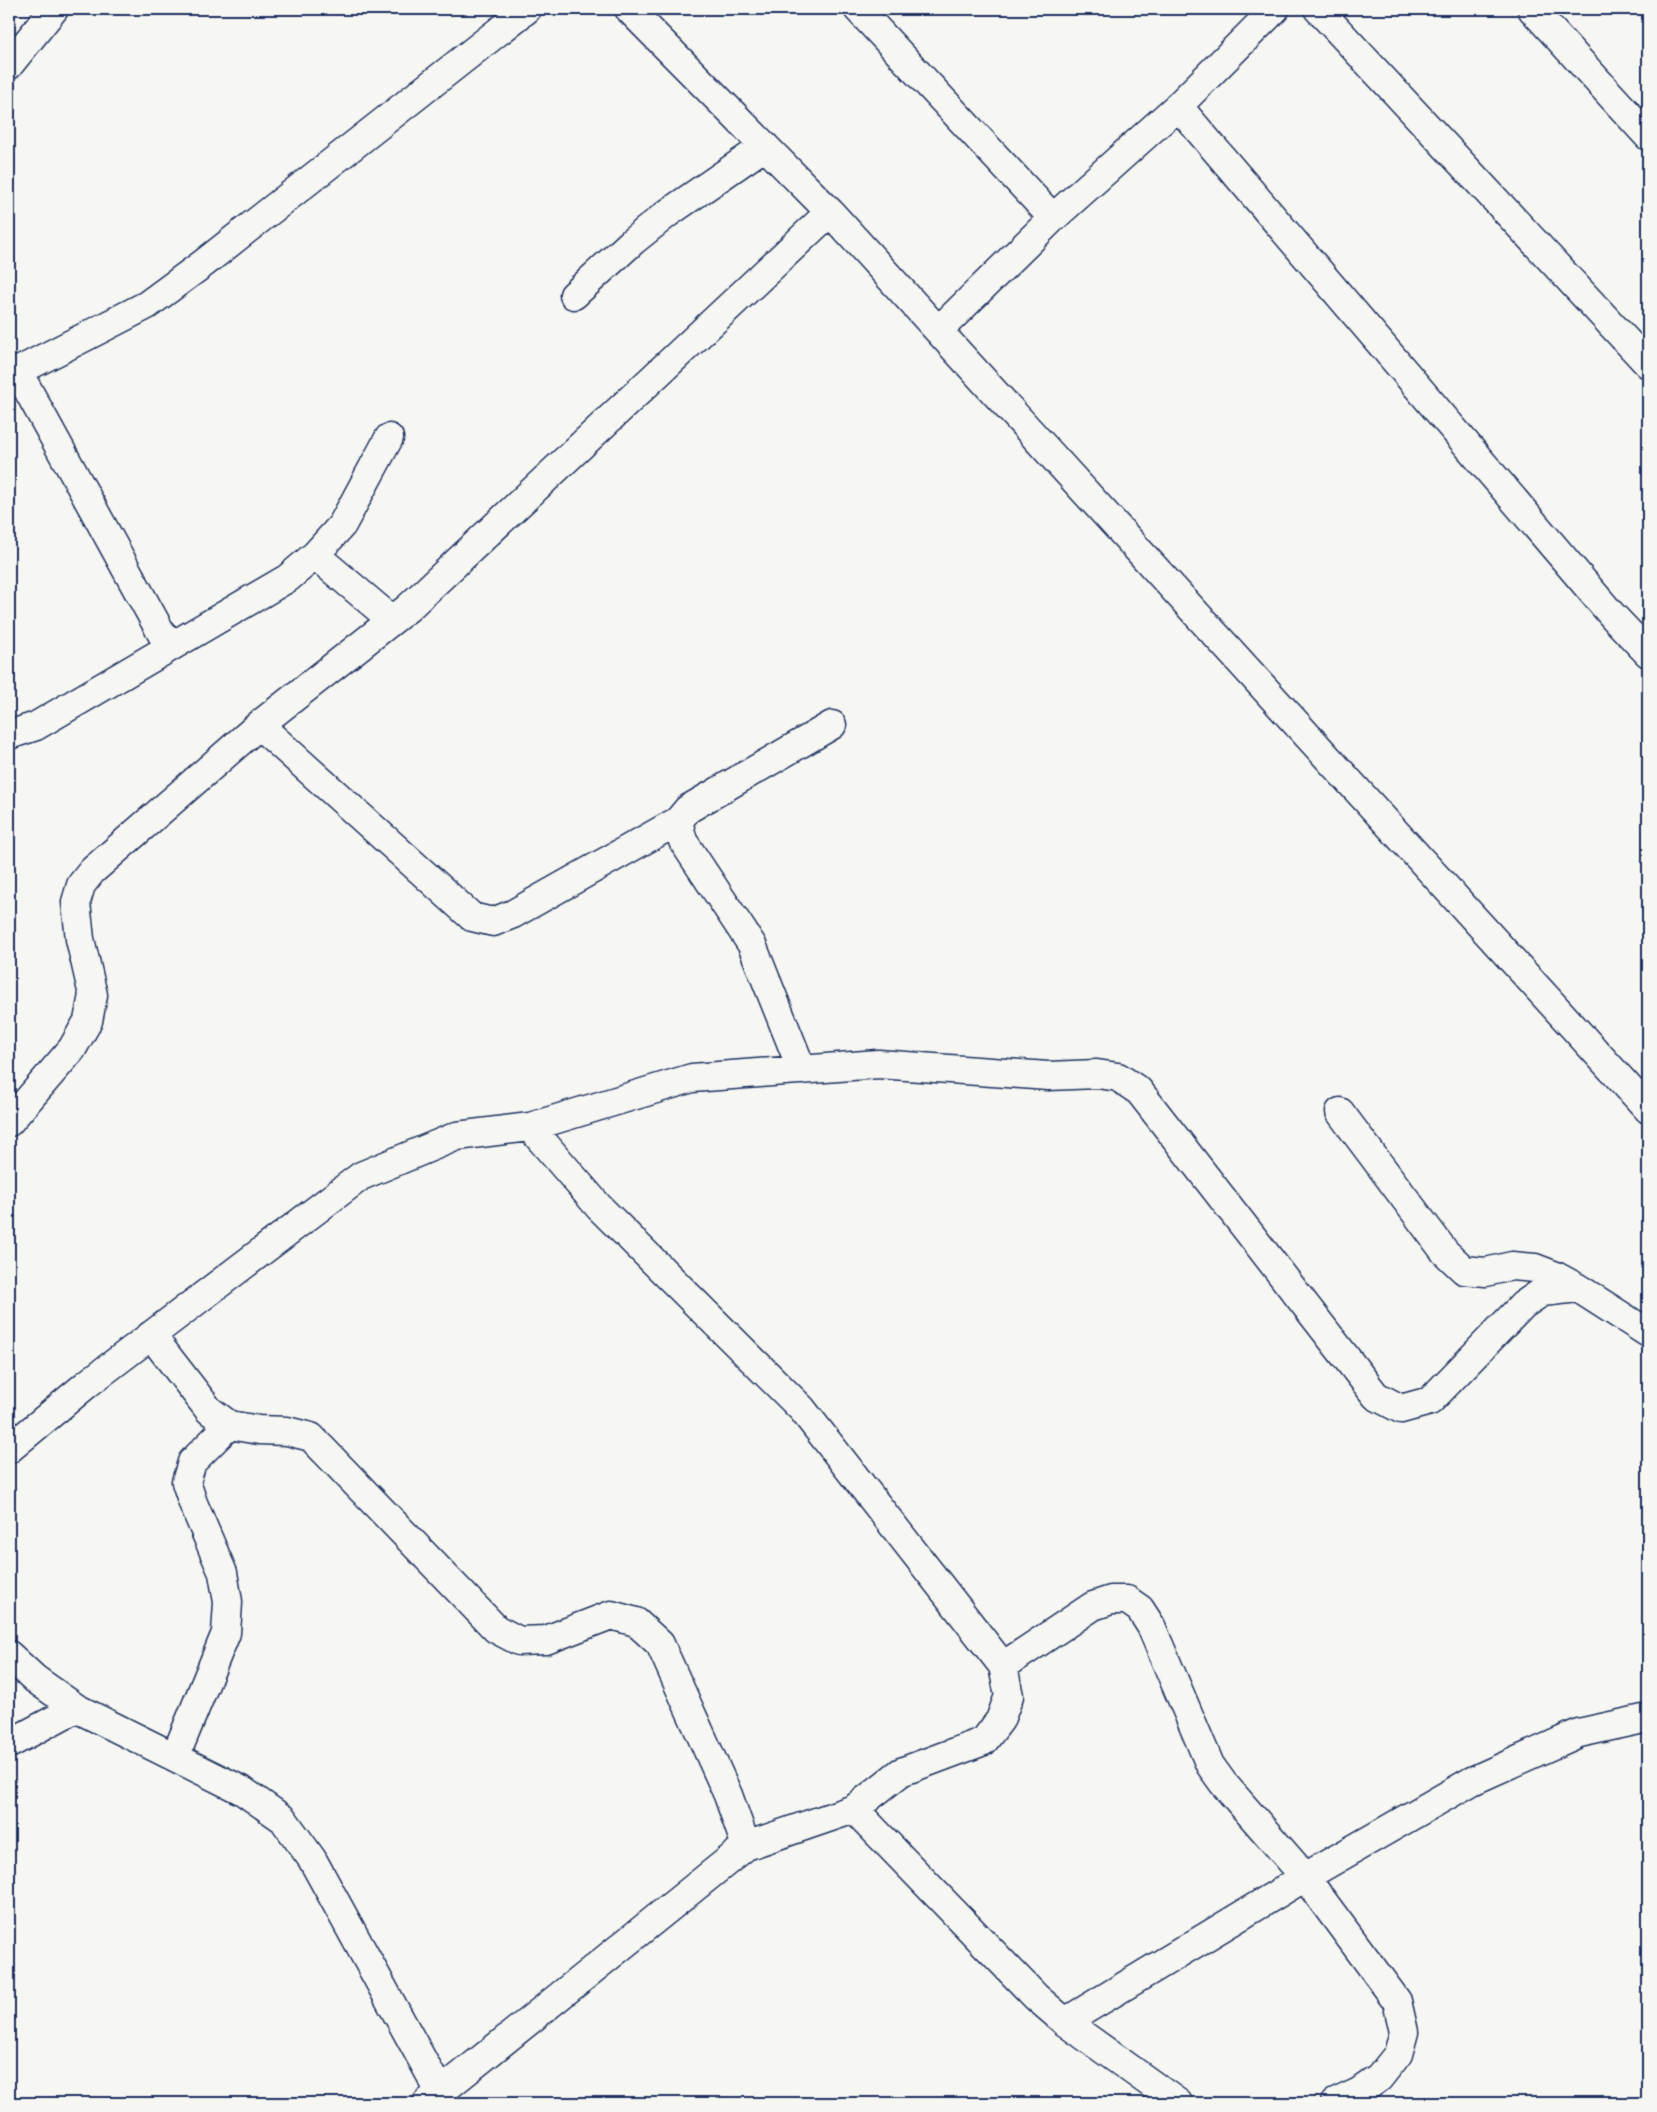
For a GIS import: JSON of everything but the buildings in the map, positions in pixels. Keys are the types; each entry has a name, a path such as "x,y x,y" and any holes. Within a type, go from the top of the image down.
{"street":[{"path":"9,65 54,9"},
{"path":"169,647 13,374 147,305 204,263 527,9"},
{"path":"629,9 830,212 1648,1109"},
{"path":"858,9 1053,218"},
{"path":"939,330 1053,218 1178,106 1275,9"},
{"path":"1318,9 1648,364"},
{"path":"1532,9 1648,136"},
{"path":"1178,106 1612,616 1648,653"},
{"path":"574,296 668,213 765,146"},
{"path":"9,1122 72,1049 88,1021 93,995 80,939 76,902 81,885 92,871 259,725 422,594 830,212"},
{"path":"9,735 36,726 288,578 315,555 342,525 389,438"},
{"path":"315,555 392,620"},
{"path":"259,725 472,917 493,922 513,914 678,821 688,809 832,725"},
{"path":"678,821 683,841 752,945 802,1070"},
{"path":"9,1449 86,1384 361,1176 457,1136 530,1127 692,1078 878,1064 1048,1076 1097,1074 1118,1077 1139,1091 1376,1396 1401,1409 1430,1401 1523,1305 1542,1292 1578,1288"},
{"path":"1340,1112 1445,1252 1464,1270 1486,1272 1512,1266 1535,1268 1556,1276 1578,1288 1648,1333"},
{"path":"9,1655 35,1678 76,1708 243,1791 283,1819 312,1859 433,2098 746,1846 854,1808 901,1772 984,1741 1000,1720 1009,1696 1003,1666 802,1409 599,1207 530,1127"},
{"path":"151,1335 209,1410 229,1425 259,1430 287,1431 311,1438 496,1629 519,1641 546,1640 611,1616 636,1622 660,1644 728,1795 746,1846"},
{"path":"175,1758 226,1634 228,1602 223,1573 186,1482 192,1462 229,1425"},
{"path":"1003,1666 1092,1606 1111,1600 1127,1600 1140,1609 1151,1626 1210,1765 1223,1783 1305,1877 1397,2001 1404,2032 1398,2054 1379,2078 1359,2092 1335,2103"},
{"path":"9,1744 76,1708"},
{"path":"1064,2022 1305,1877 1472,1781 1579,1733 1648,1718"},
{"path":"854,1808 1036,1997 1064,2022 1178,2103"}]}
